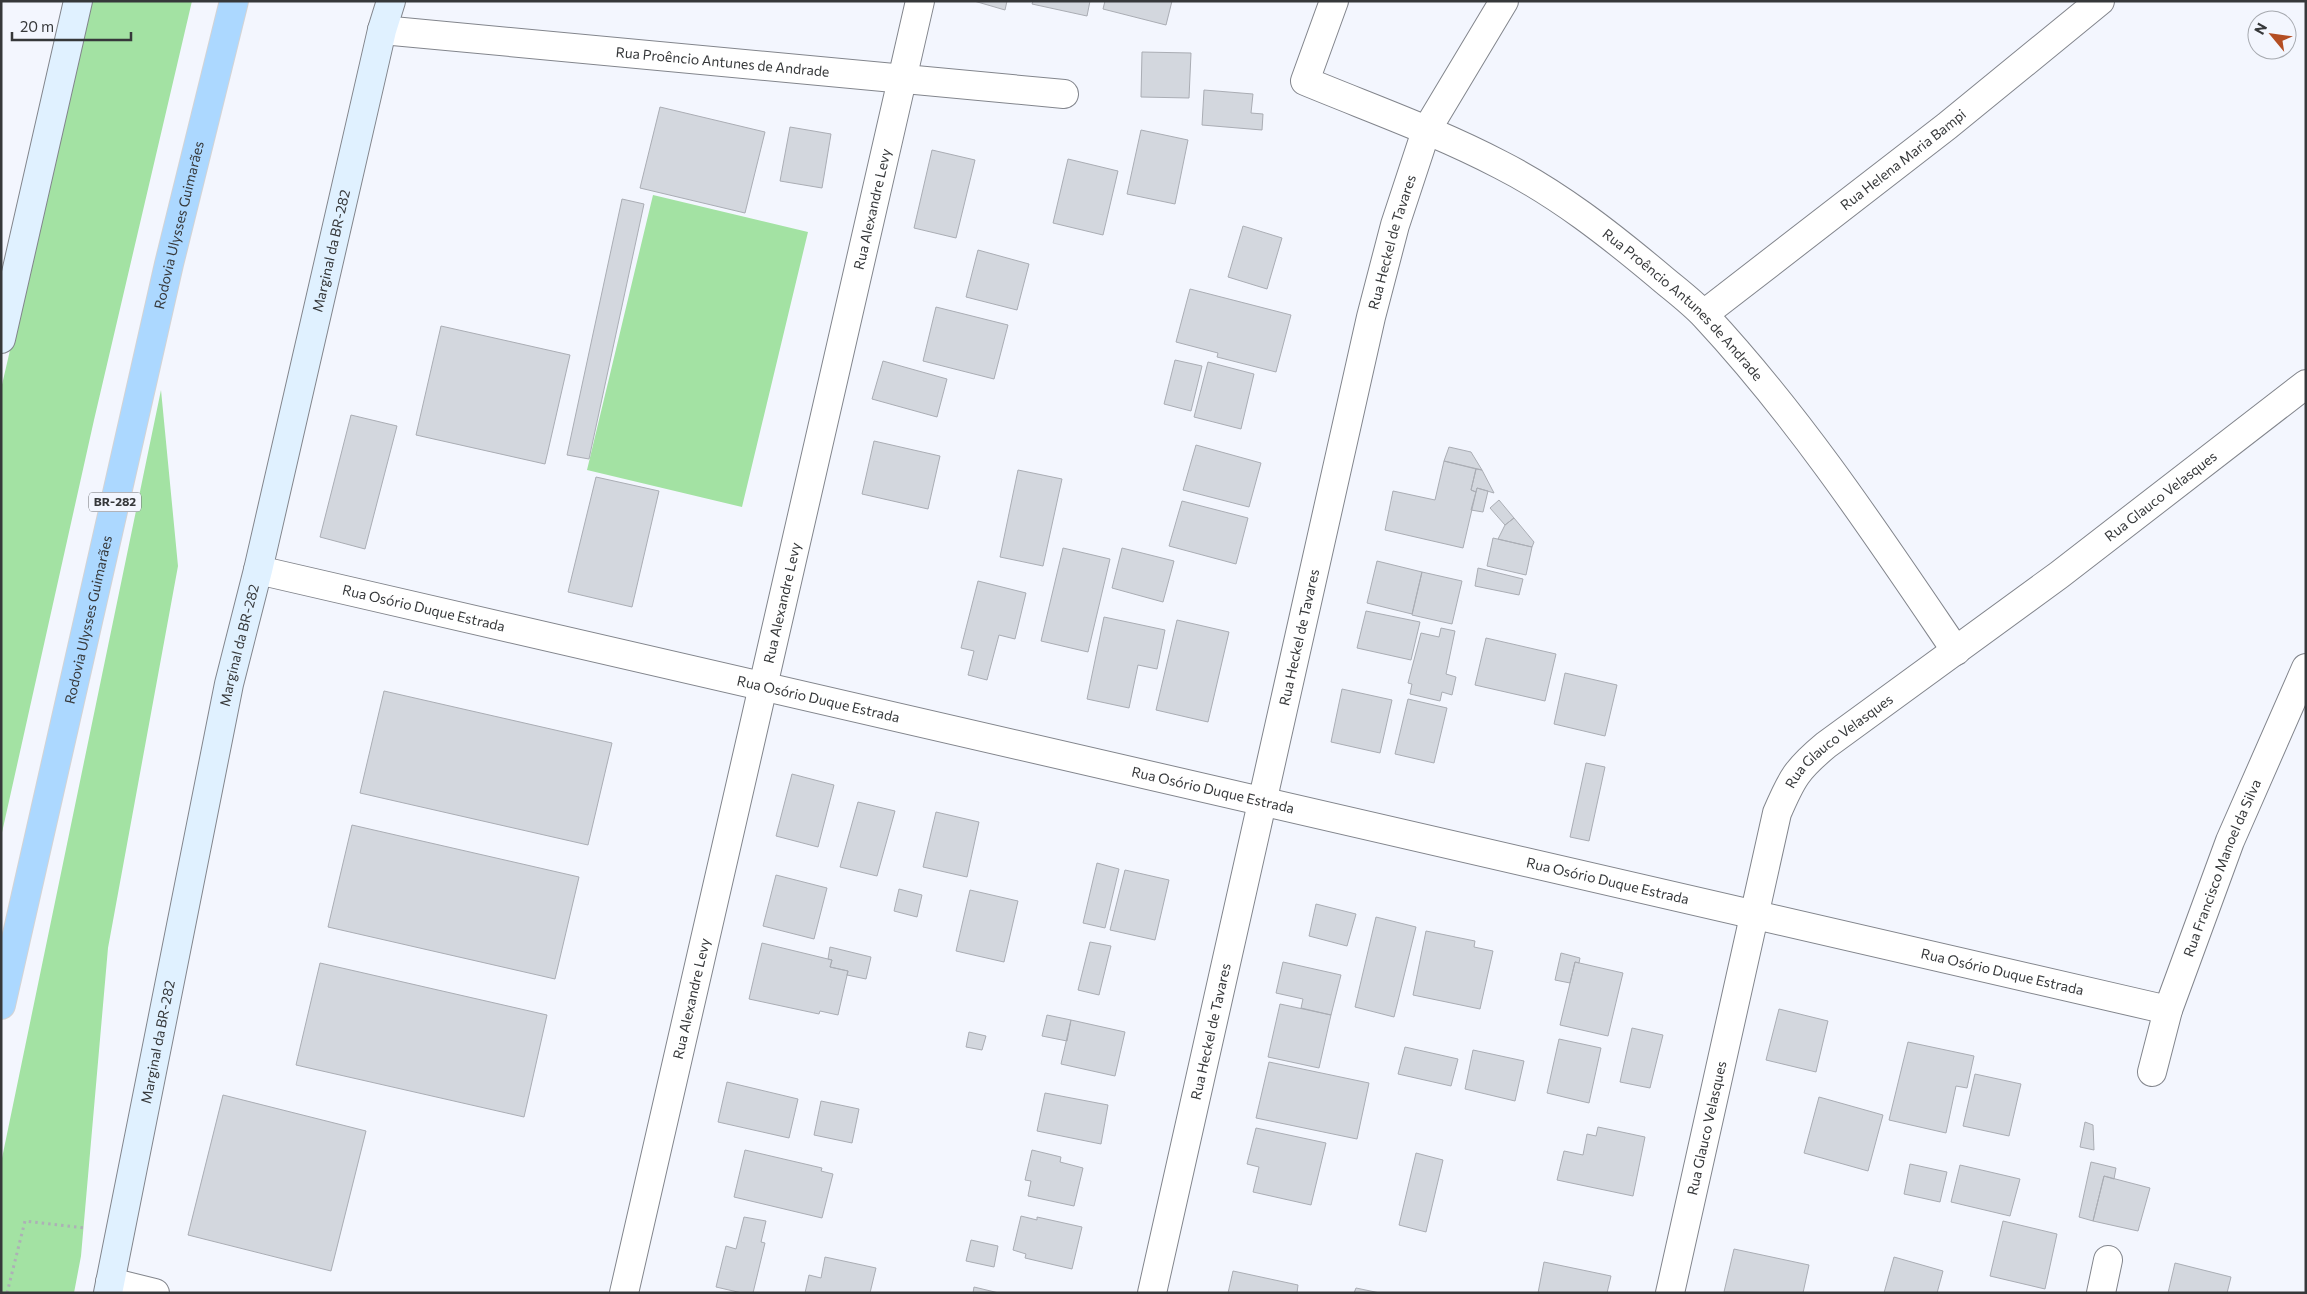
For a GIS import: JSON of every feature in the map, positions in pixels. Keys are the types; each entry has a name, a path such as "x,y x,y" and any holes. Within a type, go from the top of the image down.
{"highway":[{"name":"Rodovia Ulysses Guimarães","path":"1,1005 167,273 234,1"}],"main road":[{"path":"1,339 78,1"},
{"name":"Marginal da BR-282","path":"109,1288 229,684 258,570 382,30 391,1"}],"street":[{"name":"Rua Alexandre Levy","path":"624,1293 920,1"},
{"name":"Rua Proêncio Antunes de Andrade","path":"1334,1 1304,81 1426,131 1502,165 1569,205 1634,255 1704,314 1771,392 1829,469 1956,651"},
{"name":"Rua Heckel de Tavares","path":"1152,1293 1371,317 1395,225 1426,131 1493,16 1504,1"},
{"name":"Rua Helena Maria Bampi","path":"1704,314 1947,126 2100,1"},
{"name":"Rua Proêncio Antunes de Andrade","path":"382,30 1064,94"},
{"name":"Rua Glauco Velasques","path":"1670,1293 1777,813 1791,781 1805,763 2059,575 2306,384"},
{"name":"Rua Osório Duque Estrada","path":"258,570 2168,1010"},
{"name":"Rua Francisco Manoel da Silva","path":"2152,1072 2168,1010 2230,841 2306,668"},
{"path":"2101,1293 2108,1260"},
{"path":"109,1288 155,1293"}],"path":[{"path":"8,1293 25,1221 121,1233"}],"green space":[{"path":"91,1 192,1 94,420 1,837 1,389"},
{"path":"653,195 808,232 742,507 587,470"},
{"path":"161,390 178,566 108,948 81,1256 74,1293 1,1293 1,1163"}],"building":[{"path":"974,1 1007,1 1005,10"},
{"path":"1033,1 1090,1 1087,16 1032,4"},
{"path":"1105,1 1172,1 1166,25 1103,9"},
{"path":"1142,52 1191,53 1189,98 1141,97"},
{"path":"1204,90 1253,94 1251,113 1263,114 1262,130 1202,125"},
{"path":"660,107 765,132 745,213 640,188"},
{"path":"790,127 831,134 822,188 780,181"},
{"path":"1141,130 1188,140 1175,204 1127,194"},
{"path":"932,150 975,160 956,238 914,228"},
{"path":"1068,159 1118,171 1103,235 1053,223"},
{"path":"622,199 644,204 589,459 567,455"},
{"path":"1243,226 1282,238 1267,289 1228,277"},
{"path":"978,250 1029,264 1017,310 966,297"},
{"path":"1190,289 1291,315 1276,372 1217,357 1218,353 1176,342"},
{"path":"936,307 1008,325 994,379 923,361"},
{"path":"441,326 570,355 545,464 416,435"},
{"path":"1175,360 1202,366 1191,411 1164,404"},
{"path":"883,361 947,379 937,417 872,399"},
{"path":"1208,362 1254,374 1241,429 1194,417"},
{"path":"351,415 397,426 365,549 320,537"},
{"path":"874,441 940,456 928,509 862,494"},
{"path":"1196,445 1261,463 1249,507 1183,490"},
{"path":"1449,447 1471,452 1482,470 1444,461"},
{"path":"1444,461 1476,469 1471,490 1476,492 1463,548 1385,530 1393,491 1435,500"},
{"path":"1476,469 1482,470 1494,493 1477,488 1476,492 1471,490"},
{"path":"1018,470 1062,479 1043,566 1000,557"},
{"path":"596,477 659,491 632,607 568,592"},
{"path":"1477,488 1488,491 1483,512 1471,510"},
{"path":"1499,500 1514,518 1505,525 1490,508"},
{"path":"1182,501 1248,518 1236,564 1169,546"},
{"path":"1514,518 1534,542 1532,547 1498,539 1505,525"},
{"path":"1493,538 1532,547 1526,575 1487,566"},
{"path":"1063,548 1110,559 1088,652 1041,641"},
{"path":"1122,548 1174,561 1163,602 1112,588"},
{"path":"1377,561 1422,572 1412,614 1367,603"},
{"path":"1478,568 1523,579 1519,595 1475,586"},
{"path":"1422,572 1462,581 1452,624 1412,615"},
{"path":"978,581 1026,593 1015,639 999,635 987,680 968,675 974,651 961,648"},
{"path":"1366,611 1420,622 1411,660 1357,648"},
{"path":"1104,617 1165,630 1157,669 1138,665 1129,708 1087,699"},
{"path":"1177,620 1229,632 1208,722 1156,710"},
{"path":"1441,628 1455,631 1446,674 1456,677 1452,695 1442,692 1440,701 1410,694 1412,684 1408,683 1421,633 1439,637"},
{"path":"1486,638 1556,654 1545,701 1475,685"},
{"path":"1565,673 1617,685 1605,736 1554,724"},
{"path":"1342,689 1392,700 1380,753 1331,742"},
{"path":"384,691 612,743 588,845 360,793"},
{"path":"1408,699 1447,708 1434,763 1395,754"},
{"path":"1586,763 1605,767 1589,841 1570,837"},
{"path":"792,774 834,785 818,847 776,836"},
{"path":"858,802 895,811 877,876 840,867"},
{"path":"936,812 979,822 967,877 923,867"},
{"path":"352,825 579,877 555,979 328,927"},
{"path":"1097,863 1119,869 1105,928 1083,923"},
{"path":"1125,870 1169,880 1155,940 1110,930"},
{"path":"776,875 827,888 814,939 763,926"},
{"path":"899,889 922,895 917,917 894,911"},
{"path":"970,890 1018,901 1004,962 956,951"},
{"path":"1316,904 1356,914 1347,946 1309,936"},
{"path":"1376,917 1416,927 1394,1017 1355,1007"},
{"path":"1426,931 1475,941 1474,947 1493,951 1480,1009 1413,995"},
{"path":"1090,942 1111,946 1099,995 1078,990"},
{"path":"762,943 832,960 830,967 848,971 838,1015 820,1011 819,1014 749,999"},
{"path":"830,947 871,957 866,979 847,975 848,971 830,967 832,960 828,959"},
{"path":"1561,953 1580,958 1579,963 1575,962 1570,983 1555,980"},
{"path":"1283,962 1341,975 1331,1015 1301,1008 1303,999 1276,993"},
{"path":"1575,962 1623,973 1608,1036 1560,1025"},
{"path":"320,963 547,1015 524,1117 296,1065"},
{"path":"1280,1004 1331,1015 1319,1068 1268,1057"},
{"path":"1779,1009 1828,1021 1816,1072 1766,1060"},
{"path":"1047,1015 1071,1020 1067,1041 1042,1036"},
{"path":"1071,1020 1125,1032 1115,1076 1061,1064"},
{"path":"1632,1028 1663,1035 1650,1088 1620,1082"},
{"path":"969,1032 986,1036 982,1050 966,1047"},
{"path":"1559,1039 1601,1048 1589,1103 1547,1093"},
{"path":"1908,1042 1974,1056 1967,1088 1956,1086 1946,1133 1889,1120"},
{"path":"1405,1047 1458,1059 1451,1086 1398,1074"},
{"path":"1473,1050 1524,1061 1515,1101 1465,1089"},
{"path":"1269,1062 1369,1083 1357,1139 1256,1118"},
{"path":"1975,1074 2021,1084 2009,1136 1963,1126"},
{"path":"727,1082 798,1099 789,1138 718,1122"},
{"path":"1045,1093 1108,1105 1101,1144 1037,1131"},
{"path":"223,1095 366,1131 331,1271 188,1235"},
{"path":"1819,1097 1883,1115 1868,1171 1804,1153"},
{"path":"821,1101 859,1109 852,1143 814,1135"},
{"path":"2085,1122 2093,1125 2094,1150 2080,1147"},
{"path":"1598,1127 1645,1137 1633,1196 1557,1180 1564,1151 1583,1155 1587,1134 1596,1136"},
{"path":"1256,1128 1326,1143 1311,1205 1253,1192 1259,1167 1247,1164"},
{"path":"745,1150 822,1168 821,1171 833,1174 822,1218 734,1197"},
{"path":"1032,1150 1061,1157 1060,1162 1083,1168 1074,1206 1028,1196 1031,1181 1025,1180"},
{"path":"1416,1153 1443,1160 1426,1232 1399,1225"},
{"path":"2091,1162 2116,1168 2114,1179 2104,1176 2093,1221 2079,1217"},
{"path":"1910,1164 1947,1172 1940,1202 1904,1194"},
{"path":"1960,1165 2020,1179 2010,1216 1951,1202"},
{"path":"2104,1176 2150,1188 2138,1231 2093,1221"},
{"path":"1021,1216 1037,1220 1037,1217 1082,1227 1072,1269 1025,1258 1026,1254 1013,1250"},
{"path":"744,1217 766,1221 761,1242 765,1243 753,1293 742,1293 716,1287 726,1246 736,1249"},
{"path":"2003,1221 2057,1234 2045,1289 1990,1276"},
{"path":"971,1240 998,1246 994,1267 966,1261"},
{"path":"1734,1249 1809,1265 1803,1293 1724,1292"},
{"path":"825,1257 876,1268 870,1293 805,1293 809,1275 821,1278"},
{"path":"1894,1257 1943,1271 1937,1293 1884,1293"},
{"path":"1544,1262 1611,1276 1607,1293 1538,1293"},
{"path":"2175,1263 2231,1277 2227,1293 2168,1293"},
{"path":"1233,1271 1298,1285 1297,1293 1228,1293"},
{"path":"974,1287 999,1293 973,1293"},
{"path":"1356,1288 1380,1293 1354,1293"}]}
